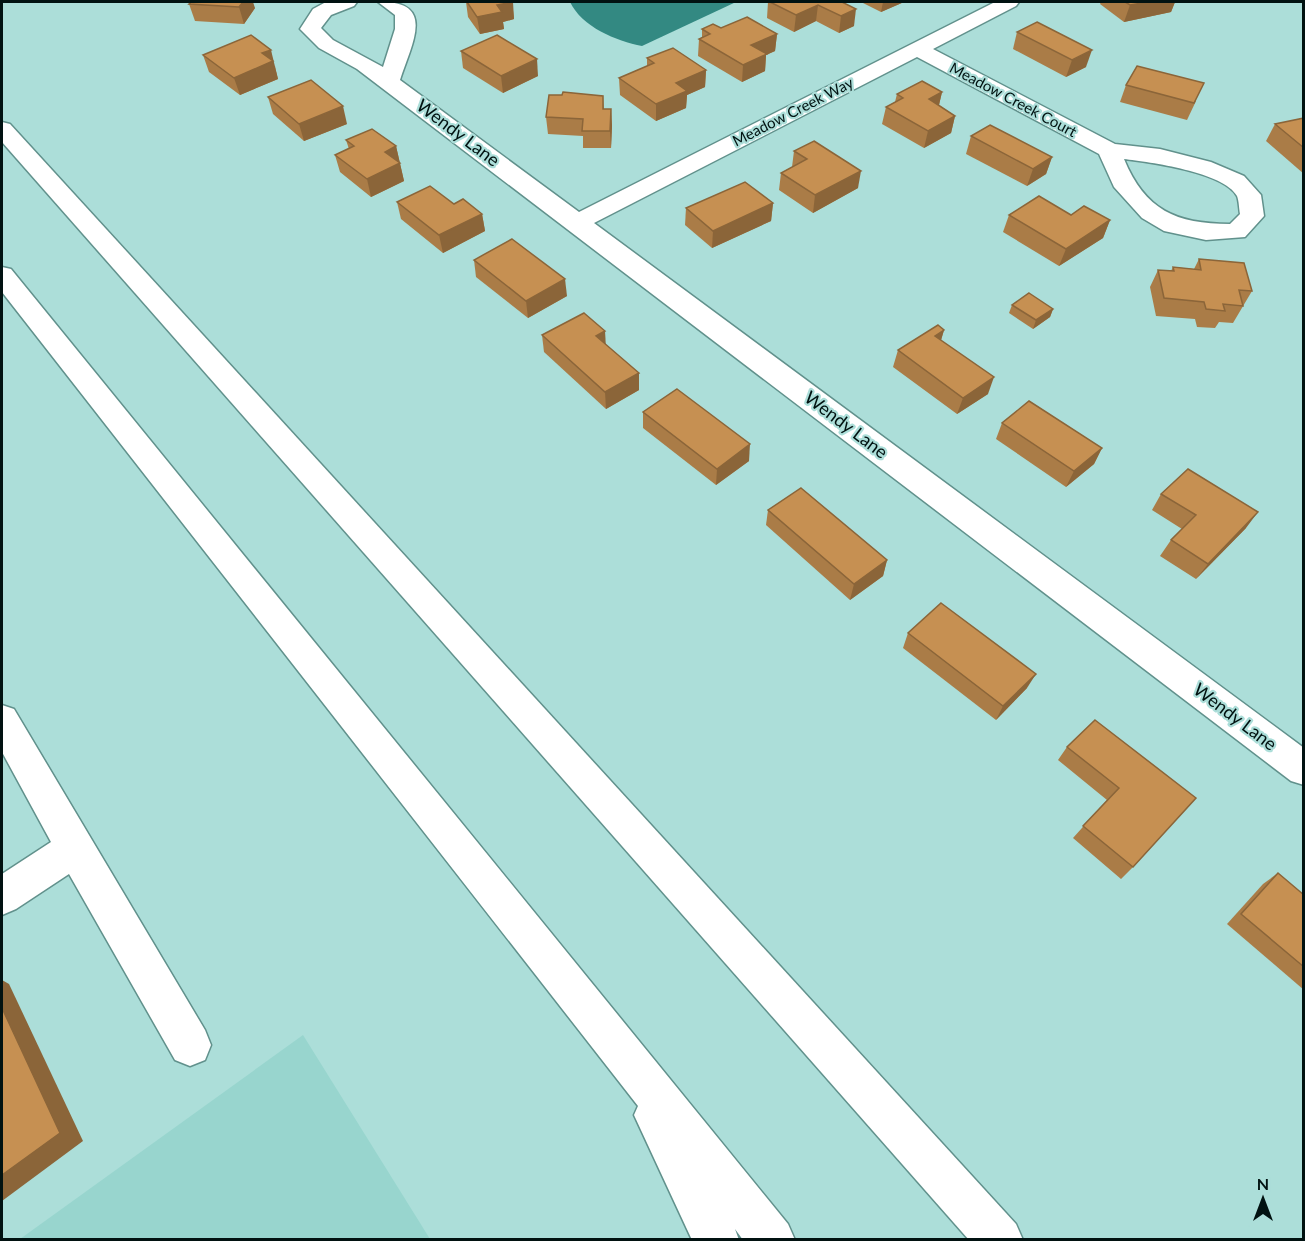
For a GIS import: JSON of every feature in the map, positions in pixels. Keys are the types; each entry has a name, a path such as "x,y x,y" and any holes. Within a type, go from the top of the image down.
{"main road":[{"name":"Wendy Lane","path":"347,2 334,5 318,15 310,29 326,44 365,64 1304,769"},
{"path":"388,2 405,12 405,29 389,82"},
{"name":"Meadow Creek Way","path":"576,223 1009,2"},
{"name":"Meadow Creek Court","path":"916,49 1109,150 1160,156 1203,167 1236,181 1249,195 1252,216 1236,232 1206,232 1173,226 1151,213 1122,182 1109,150"},
{"path":"2,129 1000,1239"},
{"path":"2,275 772,1239"},
{"path":"2,720 190,1045"},
{"path":"2,896 75,848"},
{"path":"628,1059 716,1239"}],"shaded area":[{"path":"303,1035 430,1239 20,1239"}],"water":[{"path":"570,2 736,2 642,46 621,41 591,26 575,11"}],"building":[{"path":"191,2 243,2 239,7 189,4"},
{"path":"467,2 513,2 497,5 502,12 477,17"},
{"path":"770,2 842,2 856,9 841,16 818,5 796,15"},
{"path":"1125,2 1148,2 1130,5"},
{"path":"747,17 777,34 751,45 767,54 743,65 699,39 710,34 702,29 713,24 721,28"},
{"path":"1037,22 1092,50 1072,60 1017,32"},
{"path":"251,35 271,50 262,53 273,61 234,78 203,55"},
{"path":"497,35 537,59 501,76 461,51"},
{"path":"673,48 706,70 676,83 687,91 656,104 619,78 654,63 647,58"},
{"path":"1137,66 1204,83 1194,103 1126,85"},
{"path":"311,80 343,106 299,124 268,97"},
{"path":"922,81 942,92 929,99 955,116 928,131 886,107 903,98 897,94"},
{"path":"563,92 603,96 603,109 611,109 610,131 582,131 583,119 546,117 549,95 562,95"},
{"path":"1304,118 1304,148 1275,124"},
{"path":"990,125 1052,157 1033,169 971,136"},
{"path":"372,129 396,146 385,152 400,163 367,179 335,155 354,146 346,140"},
{"path":"814,141 861,171 815,195 781,173 807,159 794,151"},
{"path":"745,182 773,203 713,231 686,208"},
{"path":"430,186 454,204 463,199 482,214 439,235 397,202"},
{"path":"1039,196 1071,215 1084,206 1110,220 1066,249 1009,215"},
{"path":"512,239 565,279 526,301 474,260"},
{"path":"1199,259 1244,263 1252,291 1239,290 1243,306 1223,304 1225,311 1206,309 1204,302 1164,298 1158,270 1174,271 1173,267 1201,270"},
{"path":"1029,293 1053,309 1036,320 1012,305"},
{"path":"584,313 605,331 596,336 639,373 605,392 542,335"},
{"path":"938,325 944,330 935,336 994,377 963,398 898,350"},
{"path":"677,389 750,444 717,469 643,412"},
{"path":"1029,401 1102,448 1074,471 1002,423"},
{"path":"1188,469 1258,512 1208,564 1171,540 1196,515 1161,494"},
{"path":"801,488 887,560 854,584 768,510"},
{"path":"941,603 1036,674 1003,706 908,633"},
{"path":"1095,720 1196,798 1133,867 1083,826 1119,788 1067,747"},
{"path":"1278,873 1304,895 1304,967 1241,914"},
{"path":"2,1008 60,1133 2,1175"}]}
